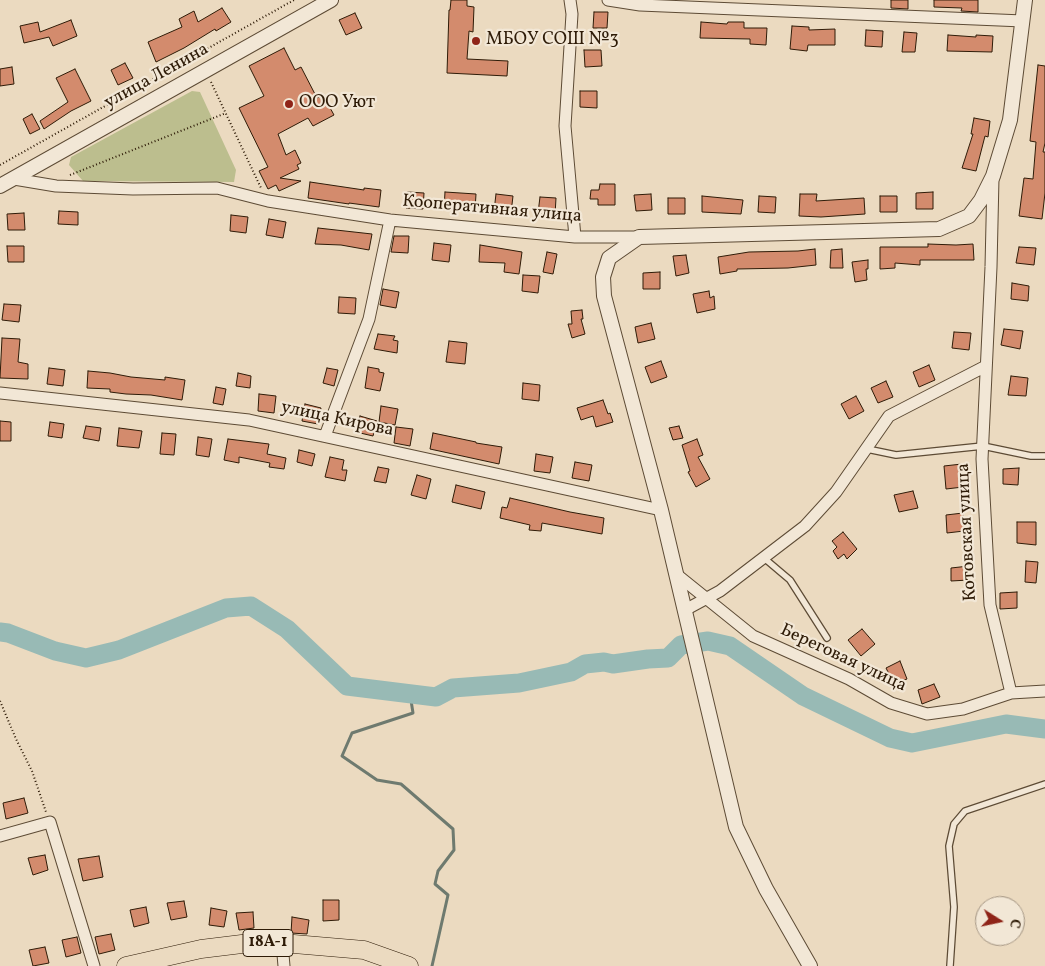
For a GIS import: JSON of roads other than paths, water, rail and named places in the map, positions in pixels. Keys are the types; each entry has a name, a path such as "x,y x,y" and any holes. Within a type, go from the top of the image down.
{"main road":[{"name":"18А-1","path":"126,966 200,949 250,943 282,943 364,950 408,966"}],"street":[{"name":"улица Ленина","path":"0,186 331,0"},
{"path":"570,0 572,14 565,126 575,236"},
{"path":"608,0 640,5 1022,22"},
{"name":"Котовская улица","path":"969,216 993,176 1010,120 1025,0"},
{"name":"Котовская улица","path":"993,176 982,459 990,605 1011,693"},
{"name":"Кооперативная улица","path":"14,178 56,186 133,189 217,188 268,201 390,220 575,236 639,237 939,229 969,216"},
{"path":"325,436 369,319 390,220"},
{"path":"639,237 609,258 603,277 604,296 661,510 736,827 766,889 810,966"},
{"path":"685,613 720,591 805,526 836,492 889,416 986,366"},
{"name":"улица Кирова","path":"0,393 249,420 661,510"},
{"name":"Береговая улица","path":"676,574 753,636 849,679 891,703 927,714 963,709 1011,693 1045,691"},
{"path":"0,836 50,822 94,966"},
{"path":"282,943 284,966"}],"lane":[{"path":"867,449 896,456 983,446 1031,456 1045,456"},
{"path":"764,558 790,580 827,638"},
{"path":"950,966 954,907 949,846 954,824 965,811 1045,784"}],"waterway":[{"path":"0,632 8,633 55,651 86,658 119,650 226,608 251,606 287,629 347,686 436,697 453,688 519,683 571,672 585,664 604,662 613,664 668,658 681,645 708,641 730,646 803,696 890,738 912,743 1006,724 1045,729"},
{"path":"410,694 413,713 352,733 342,756 377,780 401,784 453,829 454,850 438,871 435,884 448,895 432,966"}],"place":[{"name":"МБОУ СОШ №3","path":"476,41"},
{"name":"ООО Уют","path":"289,104"}]}
